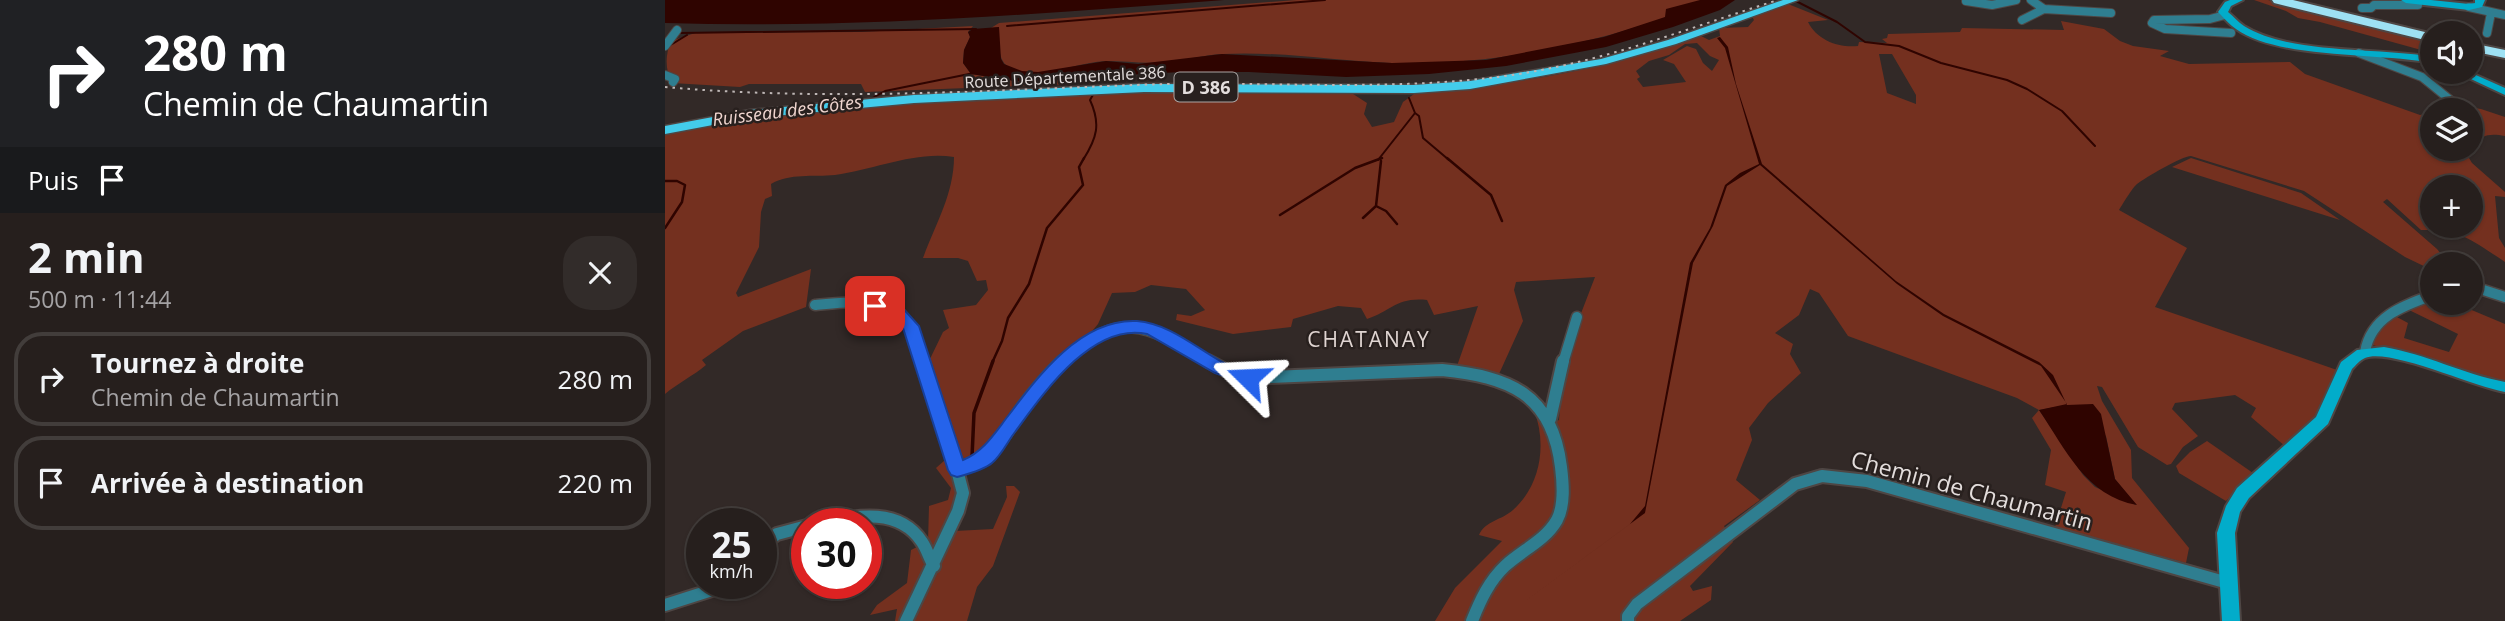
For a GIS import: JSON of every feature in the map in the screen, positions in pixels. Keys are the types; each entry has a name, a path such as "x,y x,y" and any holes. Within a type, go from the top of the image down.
{"highway":[{"path":"2279,0 2420,33"},
{"path":"2293,0 2420,33"},
{"path":"2483,47 2505,52"}],"main road":[{"name":"Route Départementale 386","path":"665,130 750,114 914,99 1156,88 1414,89 1470,85 1602,62 1672,42 1793,0"},
{"path":"2238,0 2228,4 2223,12 2228,20 2259,37 2290,44 2420,59"},
{"path":"2406,0 2469,6 2479,5 2480,0"},
{"path":"2483,82 2505,92"},
{"path":"2231,621 2226,533 2232,512 2243,493 2322,420 2346,366 2365,352 2392,354 2476,381 2505,387"}],"street":[{"path":"1966,1 1992,5 2016,0"},
{"path":"2031,0 2043,9"},
{"path":"2362,8 2418,5 2414,1"},
{"path":"2469,6 2505,15"},
{"path":"2022,20 2043,9 2112,13"},
{"path":"2487,33 2491,13"},
{"path":"2225,15 2210,19 2154,20 2152,23 2165,29 2231,33"},
{"path":"665,46 677,30"},
{"path":"2356,52 2397,65 2428,79 2449,98"},
{"path":"665,75 675,79 673,82"},
{"path":"2483,290 2505,297"},
{"path":"2365,352 2365,342 2384,316 2420,301"},
{"path":"815,305 833,302 875,306 894,309 902,315 916,340 957,470 963,493 934,566 906,621"},
{"path":"1550,419 1559,376 1577,317"},
{"path":"957,470 986,458 1044,380 1060,364 1098,336 1122,327 1152,330 1221,369 1248,378 1409,370 1484,375 1524,393 1550,419 1560,448 1563,488 1558,517 1548,531 1503,568 1483,594 1472,621"},
{"name":"Chemin de Chaumartin","path":"1628,621 1628,616 1637,604 1669,578 1795,484 1812,476 1836,475 1867,481 2228,583"},
{"path":"882,515 907,526 922,541 927,558 934,566"},
{"path":"665,605 686,599"}],"shaded area":[{"path":"665,0 1224,0 945,19 735,24 665,23"},
{"path":"1296,0 1701,1 1667,10 1666,17 1659,20 1561,47 1494,58 1426,63 1243,53 1158,63 1095,62 1036,73 1012,69 1003,62 999,51 999,27 991,28 999,23"},
{"path":"1700,0 1735,0 1720,10 1606,47 1506,66 1429,74 1346,77 1181,72 1015,81 971,74 963,63 964,50 970,37 968,32 973,29 999,27 1001,59 1004,64 1022,71 1038,72 1106,61 1138,64 1222,54 1392,63 1486,60 1604,37 1665,17 1666,9"},
{"path":"2254,0 2268,0 2420,39 2420,50 2298,18"},
{"path":"1788,4 1828,20 1808,22 1823,38 1850,46 1858,46 1859,42 1887,43 1882,39 1887,38 1888,34 1960,32 1962,28 2064,30 2061,21 2104,29 2120,41 2133,46 2169,51 2160,56 2189,64 2290,62 2305,74 2420,115 2420,161 2471,161 2505,192 2505,197 2495,196 2499,238 2505,248 2505,262 2466,238 2483,238 2483,175 2420,175 2420,229 2387,199 2383,202 2420,234 2420,238 2424,238 2439,252 2420,252 2420,264 2304,191 2191,156 2172,163 2137,184 2119,210 2187,248 2155,307 2337,370 2318,416 2286,447 2251,417 2256,408 2235,395 2175,403 2172,409 2198,436 2183,447 2171,464 2167,465 2138,447 2102,387 2097,386 2102,401 2131,450 2132,478 2189,548 2186,563 2055,527 2066,492 2045,485 2051,450 2032,418 2039,410 2017,398 1848,336 1819,293 1810,289 1799,315 1775,333 1793,344 1790,354 1801,373 1768,403 1749,428 1752,440 1736,480 1760,500 1724,526 1733,542 1690,586 1693,591 1712,586 1711,600 1680,621 1435,621 1455,588 1502,541 1479,535 1482,530 1513,510 1530,489 1539,463 1540,450 1534,410 1551,424 1559,420 1561,392 1580,316 1595,277 1516,282 1514,290 1523,321 1499,374 1457,366 1478,306 1434,315 1427,300 1408,301 1367,319 1361,308 1338,306 1293,319 1291,327 1233,334 1176,320 1177,314 1191,316 1205,310 1186,289 1151,285 1135,292 1112,293 1098,324 1084,341 985,452 965,464 956,456 929,361 943,332 949,328 943,310 976,305 988,290 986,280 977,281 968,261 958,258 923,258 951,184 954,157 924,157 850,173 786,178 771,184 772,196 765,199 761,212 759,247 736,293 738,297 811,269 806,307 743,331 702,360 706,365 665,394 665,134 737,119 933,101 1143,91 1350,92 1367,103 1364,114 1372,127 1394,122 1403,102 1414,94 1486,86 1595,67 1699,35 1709,40 1720,36 1719,28 1748,27 1754,20 1751,15","holes":["1697,43 1710,56 1719,60 1712,71 1703,63 1696,49 1687,46 1663,60 1674,64 1686,82 1643,87 1637,79 1640,77 1636,71 1649,61 1669,55 1685,44","1879,54 1892,54 1916,95 1916,104 1887,93","2067,405 2106,436 2115,479 2136,505 2095,487 2083,475 2039,410"]},
{"path":"973,26 968,32 970,37 964,50 963,63 971,74 1015,81 1114,78 1097,83 865,92 861,84 749,84 740,87 672,83 667,68 671,41 695,33 860,32"},
{"path":"1720,37 1728,47 1736,84 1762,164 1896,281 1944,314 2039,362 2053,375 2066,402 2041,366 1943,316 1897,284 1760,165 1727,186 1713,226 1693,263 1645,513 1498,621 1630,524 1645,506 1690,263 1710,228 1725,185 1740,173 1759,164 1725,48 1717,38"},
{"path":"2483,110 2505,117 2505,136 2483,137"},
{"path":"2191,158 2301,193 2340,220 2172,167"},
{"path":"2420,303 2420,315 2483,315 2505,324 2505,383 2369,344 2381,325 2395,316 2408,323 2404,338 2449,352 2458,334 2407,309"},
{"path":"2067,404 2093,404 2101,414 2115,479 2137,505 2119,500 2091,482 2068,455 2039,410"},
{"path":"2207,441 2253,473 2226,501 2179,473 2176,466 2190,452"},
{"path":"945,460 956,485 956,497 950,520 934,557 928,542 929,506 948,500 951,488 936,468"},
{"path":"1006,486 1014,486 1020,492 993,566 977,587 967,621 911,621 955,531 993,529 1007,497"},
{"path":"919,546 929,568 902,621 895,621 897,609 870,615 877,605 907,583 911,550"}],"waterway":[{"path":"1007,26 1325,0"},
{"path":"1794,0 1837,22 1865,42 1899,46 1941,63 2007,80 2027,89 2062,111 2095,146"},
{"path":"680,33 976,29"},
{"path":"669,46 687,35"},
{"name":"Ruisseau des Côtes","path":"869,100 885,91 974,73"},
{"path":"1083,160 1096,131 1096,116 1090,100 1094,93"},
{"path":"1409,98 1415,113"},
{"path":"1379,159 1415,113"},
{"path":"1415,113 1419,116 1423,138 1449,160"},
{"path":"992,363 1008,318 1029,284 1047,228 1083,185 1079,167 1084,158"},
{"path":"1447,158 1491,195 1502,221"},
{"path":"1280,215 1355,168 1379,159"},
{"path":"1376,206 1381,161"},
{"name":"Ruisseau des Côtes","path":"665,181 677,181 685,185 682,202 665,228"},
{"path":"1363,218 1376,206"},
{"path":"1376,206 1386,211 1397,224"},
{"path":"972,457 974,413 993,361"}],"railway":[{"path":"665,87 841,94 1181,84 1371,85 1465,80 1512,75 1581,61 1647,43 1778,0"}],"district":[{"name":"CHATANAY","path":"1369,339"}],"route":[{"path":"875,306 894,309 911,326 957,470 986,458 1044,380 1076,351 1109,330 1137,327 1152,330 1221,369 1248,378"}]}
